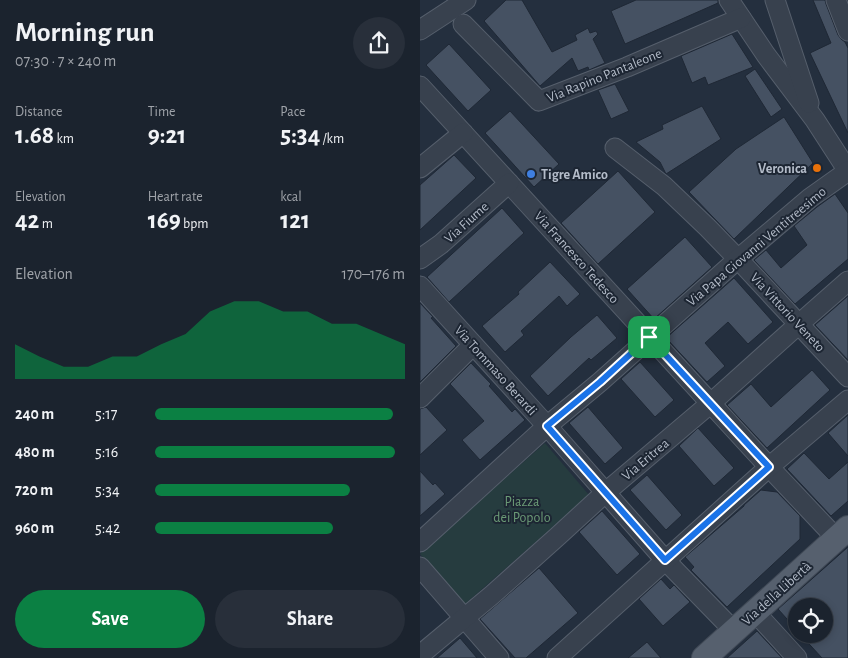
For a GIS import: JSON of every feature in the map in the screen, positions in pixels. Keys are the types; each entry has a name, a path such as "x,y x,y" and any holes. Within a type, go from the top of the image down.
{"main road":[{"name":"Via della Libertà","path":"704,658 842,533"}],"street":[{"path":"420,30 466,0"},
{"path":"729,0 766,55 815,120 848,171"},
{"path":"775,0 815,120"},
{"path":"836,0 847,28"},
{"name":"Via Rapino Pantaleone","path":"463,24 539,101 627,67 741,18"},
{"name":"Via Francesco Tedesco","path":"420,86 769,467 842,533"},
{"path":"420,168 463,133"},
{"name":"Via Vittorio Veneto","path":"615,148 664,186 691,211 848,377"},
{"name":"Via Papa Giovanni Ventitreesimo","path":"420,542 547,426 600,382 738,259 810,198 848,171"},
{"name":"Via Fiume","path":"420,259 442,244 509,183"},
{"name":"Via Eritrea","path":"420,655 536,556 606,492 711,403 848,281"},
{"name":"Via Tommaso Berardi","path":"420,286 665,560 734,631"},
{"path":"420,398 473,345"},
{"path":"557,658 769,467 848,400"},
{"path":"420,567 500,658"},
{"path":"755,612 797,658"}],"green space":[{"name":"Piazza dei Popolo","path":"545,443 589,495 465,604 420,554"}],"building":[{"path":"506,0 522,0 552,52 577,40 575,35 588,28 590,33 596,31 598,34 593,39 605,63 589,70 588,67 578,71 572,58 540,86 484,21"},
{"path":"636,0 718,0 718,3 625,44 611,11"},
{"path":"813,0 825,0 838,35 848,48 848,133 810,53 831,43"},
{"path":"732,34 753,67 708,85 705,77 692,83 681,56"},
{"path":"449,44 491,90 468,111 426,65"},
{"path":"755,69 782,109 771,117 745,76"},
{"path":"615,84 629,111 611,119 598,90"},
{"path":"702,106 721,139 666,174 660,162 636,142 663,129 662,125"},
{"path":"510,111 559,164 534,187 485,133"},
{"path":"784,117 813,163 734,239 689,192 736,149"},
{"path":"454,155 476,178 420,230 420,185"},
{"path":"618,171 655,212 598,264 561,223"},
{"path":"835,194 848,213 848,259 795,304 754,260 766,250 781,268 807,245 794,226"},
{"path":"502,208 524,233 449,302 427,277"},
{"path":"685,237 712,267 654,319 627,289"},
{"path":"550,262 580,294 567,306 559,296 521,331 524,335 505,352 482,326 519,294 518,292"},
{"path":"734,278 773,322 748,344 728,322 705,343 725,366 707,382 666,338"},
{"path":"848,296 848,360 815,325"},
{"path":"420,303 456,346 420,382"},
{"path":"597,315 617,338 591,360 589,358 548,396 530,376"},
{"path":"640,362 674,400 655,417 621,379"},
{"path":"471,363 491,384 489,386 512,412 515,409 525,420 480,460 462,440 484,421 450,384"},
{"path":"812,370 830,390 767,448 727,405 751,384 771,407"},
{"path":"426,407 447,430 420,455 420,409"},
{"path":"588,407 623,448 605,464 569,423"},
{"path":"848,415 848,456 828,433"},
{"path":"698,428 734,468 714,486 679,446"},
{"path":"804,453 829,479 848,462 848,501 831,516 787,469"},
{"path":"420,471 433,485 435,483 445,494 420,516"},
{"path":"647,475 682,515 666,530 630,490"},
{"path":"761,490 777,492 800,516 800,539 727,607 691,570 694,567 685,557"},
{"path":"602,511 640,554 617,575 579,532"},
{"path":"848,547 848,658 822,658 808,643 833,643 833,598 790,598"},
{"path":"539,568 578,613 526,658 515,658 480,619"},
{"path":"661,579 670,589 674,585 690,602 663,626 639,599"},
{"path":"788,600 788,620 778,609"},
{"path":"757,631 782,658 727,658"},
{"path":"460,638 477,658 437,658"},
{"path":"647,642 661,658 628,658"}],"place":[{"name":"Veronica","path":"817,168"},
{"name":"Tigre Amico","path":"531,174"}],"route":[{"path":"649,337 769,467 665,560 547,426 600,382 649,337"}]}
